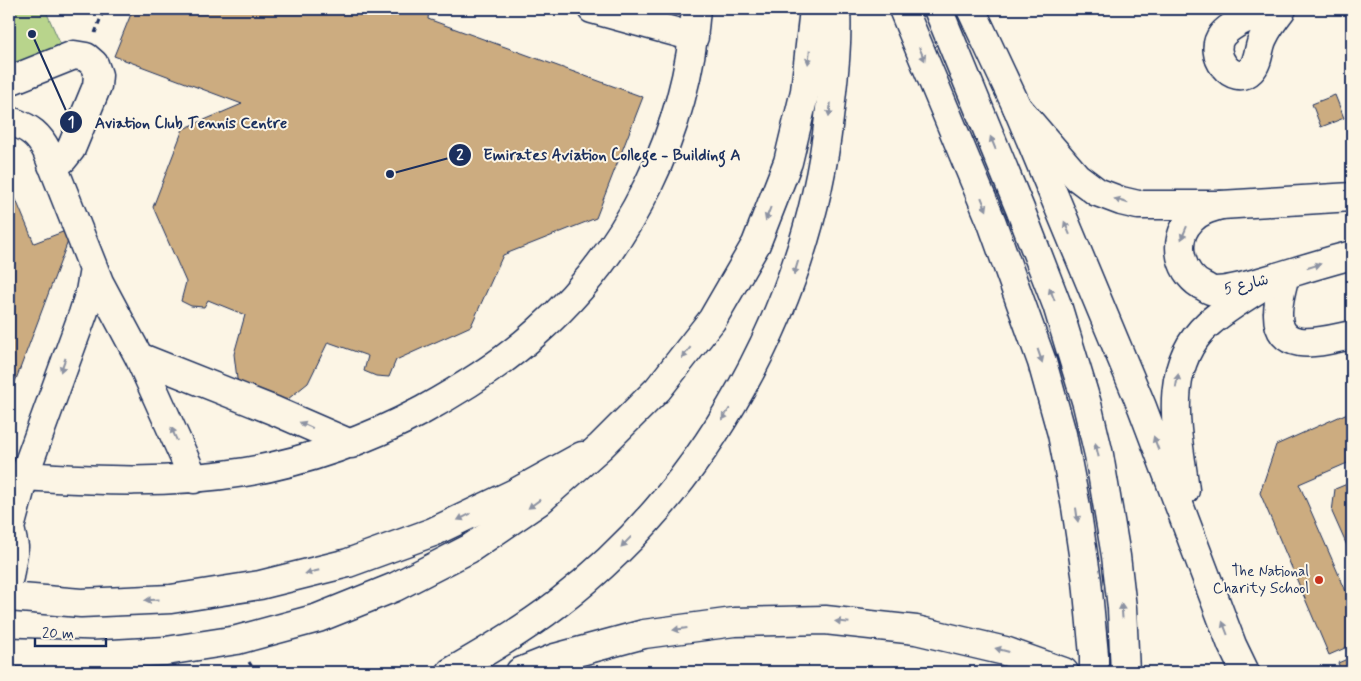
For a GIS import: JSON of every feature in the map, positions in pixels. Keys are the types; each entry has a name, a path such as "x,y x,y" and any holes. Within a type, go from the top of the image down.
{"main road":[{"path":"592,9 694,37"},
{"path":"24,476 110,481 194,479 256,470 300,460 351,444 401,422 449,396 495,366 537,332 578,292 612,247 642,198 662,155 684,93 694,37 696,9"},
{"path":"9,652 94,655 166,651 237,640 318,618 395,588 469,549 538,502 600,446 658,389 712,320 756,244 788,162 805,91 814,9"},
{"path":"451,672 502,643 557,604 608,560 655,511 698,458 734,402 766,342 792,280 812,216 826,150 833,82 837,22 836,9"},
{"path":"903,9 992,223 1042,362 1062,434 1076,507 1094,663"},
{"path":"938,9 1020,209 1057,305 1075,363 1097,446 1108,506 1116,556 1125,666"},
{"path":"971,9 1017,107 1142,406 1232,645 1244,672"},
{"path":"1269,9 1227,30 1221,37 1217,45 1217,55 1224,67 1231,73 1241,75 1250,72 1256,64 1263,38 1282,9"},
{"path":"9,81 74,55 86,57 94,64 98,75 97,86 71,149 63,159 52,165"},
{"path":"1017,107 1077,177 1097,192 1120,201 1138,205 1221,205"},
{"path":"14,122 34,132 42,140 94,269 133,346 194,479"},
{"name":"شارع 5","path":"1352,197 1221,205 1204,210 1190,221 1181,236 1180,254 1185,271 1197,284 1213,291 1231,290 1352,255"},
{"path":"9,577 14,547 9,528 24,476 88,298 94,269"},
{"path":"1190,534 1176,415 1175,393 1178,372 1195,337 1207,325 1219,314 1281,276"},
{"path":"1281,276 1278,312 1279,323 1284,334 1293,341 1304,344 1352,335"},
{"path":"74,336 82,330 100,324 119,329 133,346 351,444"},
{"path":"9,597 81,603 171,599 260,585 340,565 433,532 514,493 600,446"},
{"path":"520,672 555,658 644,634 734,622 825,620 916,630 1005,650 1064,672"}],"green space":[{"path":"9,9 45,9 67,59 9,84"}],"building":[{"path":"133,9 429,9 428,19 643,97 596,218 503,255 471,326 396,360 389,377 376,376 364,371 368,356 328,342 308,383 288,399 271,403 246,393 237,379 234,354 245,315 208,300 204,307 191,306 181,301 186,282 153,207 183,129 242,104 114,56"},
{"path":"1335,95 1344,118 1321,127 1312,104"},
{"path":"9,183 34,243 73,228 9,398"},
{"path":"1352,411 1352,461 1299,484 1352,605 1352,645 1329,655 1260,493 1276,445"},
{"path":"1352,482 1352,557 1332,512 1335,489"},
{"path":"1352,657 1352,672 1342,672 1338,663"}],"place":[{"name":"Aviation Club Tennis Centre","path":"32,34"},
{"name":"Emirates Aviation College - Building A","path":"390,174"},
{"name":"The National Charity School","path":"1319,580"}]}
